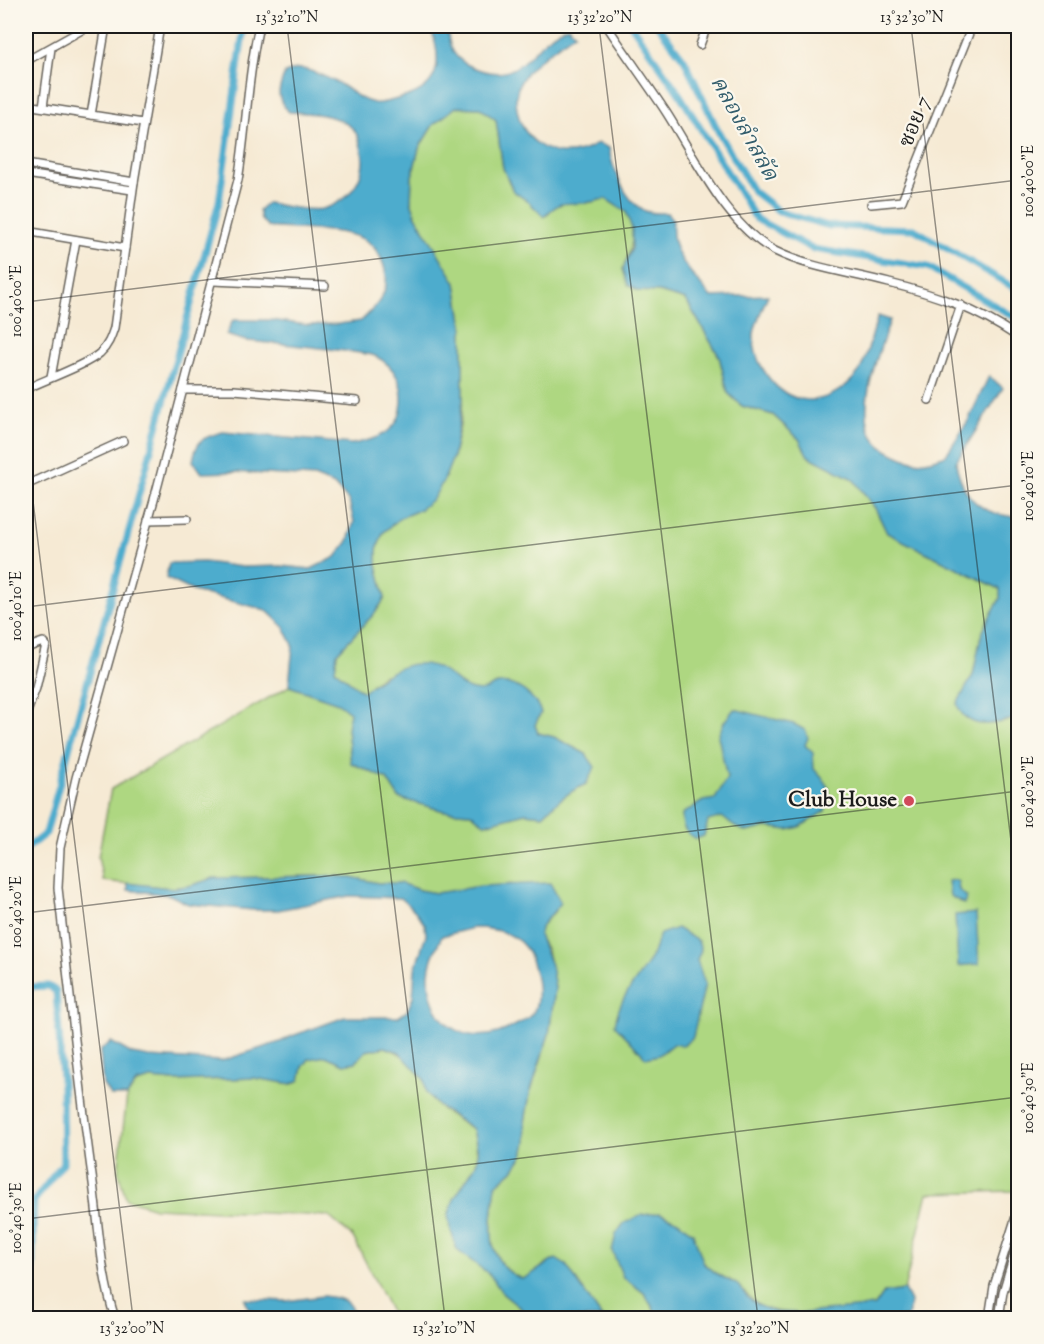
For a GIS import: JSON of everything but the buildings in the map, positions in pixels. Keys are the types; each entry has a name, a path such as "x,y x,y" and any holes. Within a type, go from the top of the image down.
{"street":[{"path":"26,61 89,26"},
{"path":"91,115 106,26"},
{"path":"26,388 100,354 109,343 114,328 132,190 160,26"},
{"path":"115,1318 102,1251 86,1132 58,888 58,865 62,835 76,778 213,281 238,180 253,51 259,26"},
{"path":"607,26 666,112 731,216 752,236 775,251 806,262 900,286 972,309 1018,337"},
{"path":"700,45 706,26"},
{"name":"ซอย 7","path":"871,204 902,201 972,26"},
{"path":"43,107 51,48"},
{"path":"26,105 143,123"},
{"path":"26,164 134,182"},
{"path":"26,174 132,190"},
{"path":"26,233 125,248"},
{"path":"51,377 76,240"},
{"path":"213,281 325,286"},
{"path":"929,400 961,305"},
{"path":"183,390 234,390 357,401"},
{"path":"26,484 123,441"},
{"path":"148,520 187,519"},
{"path":"26,648 44,642 46,645 36,688 27,704 26,715"},
{"path":"989,1318 999,1267 1018,1210"},
{"path":"999,1318 1005,1283 1018,1242"}],"green space":[{"path":"456,107 480,108 496,120 503,168 513,191 529,202 544,217 553,208 565,202 585,203 606,199 624,210 630,219 633,233 623,269 638,291 659,292 686,300 719,356 728,393 742,406 773,415 799,439 808,456 853,479 875,508 887,533 1000,589 1000,599 981,636 973,675 957,704 1004,722 1018,717 1018,1191 928,1193 904,1290 884,1293 875,1306 800,1313 771,1310 760,1306 736,1284 706,1266 698,1251 693,1233 623,1277 644,1293 659,1318 602,1318 566,1265 545,1264 534,1274 522,1279 500,1262 492,1239 496,1185 513,1170 526,1141 525,1122 530,1093 549,1034 555,988 547,950 539,936 542,925 555,911 511,884 436,893 400,883 378,883 351,877 325,876 214,878 189,886 170,888 103,881 98,857 111,789 289,686 339,703 351,713 347,728 351,763 387,779 399,798 444,811 471,813 485,824 525,813 543,815 563,797 586,784 586,754 554,737 538,733 535,725 541,713 497,684 484,692 466,689 443,671 383,675 363,692 335,670 337,653 375,613 385,598 377,565 377,549 383,533 400,518 419,510 444,480 453,457 460,425 463,400 463,328 456,283 428,240 411,201 412,176 419,148 433,125"},
{"path":"385,1047 402,1055 413,1064 437,1105 473,1129 477,1159 473,1172 462,1186 477,1264 491,1275 503,1294 531,1318 394,1318 353,1237 328,1216 155,1208 126,1199 118,1171 127,1096 136,1083 151,1079 174,1081 254,1078 292,1084 300,1080 303,1067 309,1059 326,1056 344,1064 356,1062 366,1051"}],"water":[{"path":"430,26 448,26 448,38 454,53 463,62 487,72 501,73 524,62 554,33 568,26 575,33 540,59 521,82 516,105 525,130 539,145 559,153 583,150 598,143 609,148 616,174 636,205 652,213 667,213 673,220 674,243 678,253 689,271 711,297 768,295 755,329 755,348 763,369 784,392 796,398 809,400 822,398 847,385 861,368 878,316 890,320 872,374 867,415 873,436 890,452 901,458 920,462 946,455 968,421 989,376 1003,388 956,462 963,486 976,503 994,513 1018,517 1018,717 991,724 975,723 962,713 957,704 973,675 981,636 1000,599 1000,589 887,533 875,508 853,479 808,456 799,439 773,415 742,406 728,393 719,356 686,300 659,292 638,291 628,285 623,269 632,248 632,229 626,212 606,199 559,205 544,217 529,202 513,191 503,168 496,120 480,108 456,107 433,125 419,148 412,176 411,201 416,216 456,283 463,328 463,400 453,457 433,499 419,510 400,518 383,533 377,549 377,565 385,598 375,613 337,653 335,670 363,692 391,672 413,664 435,667 473,690 485,690 499,684 512,685 524,691 535,701 541,713 535,725 538,733 554,737 586,754 595,767 586,784 563,797 543,815 525,813 485,824 471,813 444,811 399,798 387,779 351,763 347,728 350,712 338,703 289,686 293,645 284,627 266,610 193,591 166,578 169,563 204,562 242,567 281,566 311,569 336,557 348,541 354,522 349,501 334,485 314,477 234,472 202,473 193,461 196,448 202,440 223,432 352,444 376,438 389,430 399,418 402,401 400,385 394,371 375,356 246,341 226,335 233,320 271,320 308,325 361,321 381,298 386,285 385,270 377,251 366,240 340,232 269,227 261,220 259,210 267,203 309,210 332,205 349,194 360,177 362,168 363,157 360,144 353,129 344,122 329,116 289,112 281,102 279,89 285,73 301,69 330,79 369,102 386,102 411,95 430,82 435,73 437,52"},
{"path":"734,709 794,724 805,730 808,738 805,745 813,753 814,769 829,789 829,801 825,811 800,827 788,830 767,827 747,832 735,827 722,817 708,821 704,836 696,839 686,832 682,814 703,801 715,799 727,778 718,736 724,722"},
{"path":"351,877 378,883 400,883 436,893 481,886 550,883 561,903 542,925 539,935 551,965 555,988 549,1034 530,1093 523,1156 513,1170 496,1185 492,1239 500,1262 509,1272 522,1279 556,1259 566,1265 602,1318 531,1318 503,1294 490,1275 457,1250 448,1216 454,1199 477,1163 478,1151 473,1129 438,1106 426,1092 424,1079 399,1052 385,1047 366,1051 356,1062 344,1064 326,1056 309,1059 303,1067 300,1080 292,1084 254,1078 174,1081 151,1079 136,1083 127,1096 111,1096 103,1085 100,1051 111,1042 132,1054 149,1057 221,1061 280,1042 345,1017 398,1017 407,1011 413,997 415,969 426,935 425,925 415,911 401,898 349,896 278,910 253,910 188,904 170,895 128,890 128,883 170,888 189,886 214,878","holes":["482,928 507,933 521,942 532,963 537,991 536,1005 529,1017 499,1032 483,1036 468,1035 455,1030 444,1021 436,1009 429,975 432,960 442,936"]},
{"path":"948,881 958,882 959,890 967,897 964,904 950,896"},
{"path":"976,913 979,964 958,966 955,915"},
{"path":"677,928 698,941 701,950 697,960 705,984 693,1037 683,1046 673,1044 659,1055 646,1058 615,1025 617,1014 625,996 651,957 660,934"},
{"path":"660,1213 678,1221 693,1233 704,1264 715,1273 738,1285 748,1298 760,1306 775,1312 804,1313 875,1306 884,1293 904,1290 910,1302 908,1318 659,1318 644,1293 623,1277 612,1251 616,1234 624,1223 642,1215"},
{"path":"323,1296 347,1303 356,1318 267,1318 248,1308 245,1299 286,1301"}],"waterway":[{"path":"26,849 46,833 219,202 244,26"},
{"path":"632,26 680,95 756,219 813,249 928,267 1018,319"},
{"name":"คลองลำสลัด","path":"658,26 684,59 718,131 753,191 780,212 829,226 914,229 1018,290"},
{"path":"26,987 48,986 56,991 62,1078 63,1163 34,1201 31,1318"}],"place":[{"name":"Club House","path":"909,801"}]}
